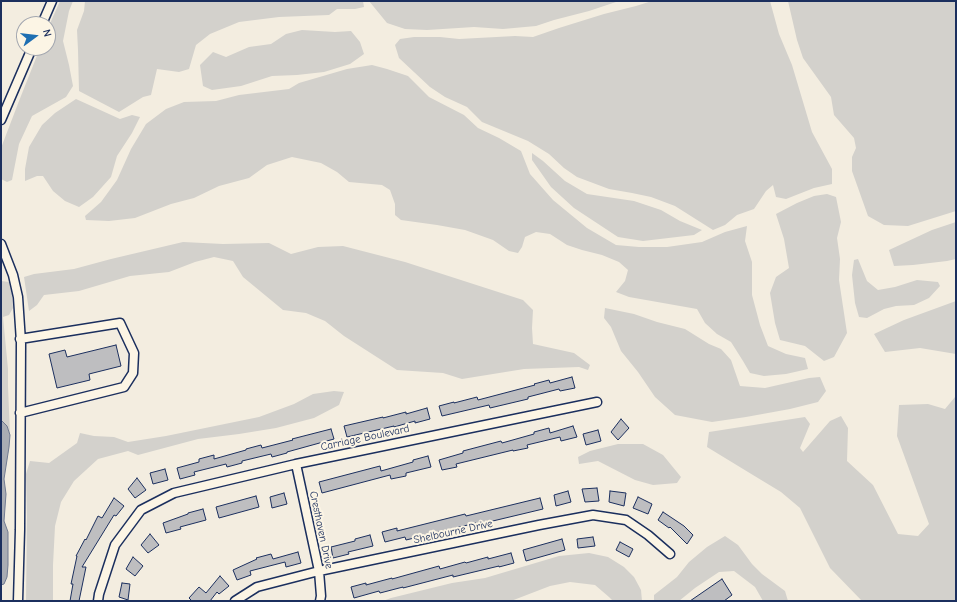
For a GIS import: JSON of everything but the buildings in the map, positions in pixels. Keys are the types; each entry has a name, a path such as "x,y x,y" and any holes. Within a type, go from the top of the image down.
{"street":[{"path":"45,16 52,1"},
{"path":"1,120 29,56"},
{"path":"1,244 13,274 18,297 21,341 18,601"},
{"path":"20,413 124,387 133,373 134,353 120,322 21,341"},
{"name":"Carriage Boulevard","path":"98,601 115,545 141,510 174,493 296,464 597,402"},
{"name":"Cresthaven Drive","path":"296,464 319,571 320,601"},
{"name":"Shelbourne Drive","path":"235,601 257,587 319,571 593,515 626,520 648,535 670,554"}],"shaded area":[{"path":"60,1 73,1 69,11 63,41 73,86 66,97 32,116 19,144 12,180 7,182 1,179 1,148 37,56 56,56 56,16 53,16"},
{"path":"85,1 363,1 364,7 355,9 337,9 329,15 279,17 239,22 210,34 196,45 189,69 179,72 157,69 151,95 143,97 119,112 79,91 77,30 84,11"},
{"path":"369,1 619,1 536,26 503,29 474,27 427,30 405,29 387,23"},
{"path":"652,1 770,1 779,34 792,65 812,132 832,169 832,184 814,188 786,199 776,197 773,185 766,191 754,209 737,215 725,225 713,230 675,206 651,197 609,189 577,177 564,168 549,154 528,141 482,122 467,107 445,97 430,87 399,58 395,45 400,39 414,37 459,39 515,36 533,37 604,14"},
{"path":"788,1 956,1 956,211 908,226 884,225 868,216 852,171 852,157 856,148 854,138 834,115 831,97 803,58 797,40"},
{"path":"302,30 335,32 351,31 360,42 364,54 350,64 324,72 272,76 241,86 212,90 203,86 200,65 213,52 226,57 249,47 271,44 286,34"},
{"path":"372,65 408,76 429,97 464,115 478,128 521,151 530,174 553,200 587,228 616,245 667,247 702,242 725,232 747,226 745,241 752,262 752,295 760,325 768,346 786,354 805,358 808,369 786,374 764,376 750,373 731,342 717,334 705,323 697,309 629,297 616,292 625,281 628,270 619,262 602,255 567,245 550,234 536,232 525,237 522,247 518,253 509,251 493,240 465,230 401,220 395,215 395,204 390,190 382,185 349,182 337,172 321,163 292,157 267,165 249,178 219,186 194,198 171,204 135,218 109,221 86,220 85,216 101,202 117,180 131,149 146,124 166,109 184,102 216,101 239,95 289,89 299,83 347,69"},
{"path":"76,99 120,119 132,115 140,117 132,133 117,156 111,177 93,197 79,207 65,201 53,191 43,176 37,176 25,181 25,169 29,147 42,125 55,113"},
{"path":"532,153 565,181 587,194 634,201 661,210 680,221 702,230 694,235 643,241 618,237 574,208 551,187 532,160"},
{"path":"827,194 836,197 841,222 837,238 840,259 839,280 847,333 834,357 824,361 805,346 780,340 775,323 770,293 776,277 789,268 784,239 776,214 814,196"},
{"path":"956,222 956,259 894,266 889,250 932,230"},
{"path":"183,242 223,244 269,243 291,254 318,247 343,246 405,262 523,300 533,310 533,344 574,353 590,365 588,370 579,367 524,369 462,379 443,373 397,370 344,336 325,321 306,313 283,310 243,277 233,261 214,257 195,262 169,272 130,276 79,291 44,295 37,305 29,311 24,277 34,274 74,269"},
{"path":"858,259 867,281 878,290 895,287 917,280 938,282 940,286 929,298 914,305 896,306 884,309 867,318 859,317 855,303 852,275 854,260"},
{"path":"1,281 9,282 13,308 9,315 3,317 8,369 10,435 7,426 1,420"},
{"path":"956,301 956,354 920,348 885,352 874,334 904,320"},
{"path":"605,308 634,314 685,329 709,344 721,349 731,360 740,386 765,388 820,377 826,391 818,402 746,417 712,422 675,415 655,397 621,351 611,327 604,318"},
{"path":"334,391 344,392 339,405 314,418 276,428 198,439 138,455 128,451 98,459 74,481 61,502 55,526 53,601 26,601 26,474 30,461 49,463 77,443 80,433 94,436 114,437 128,442 166,436 259,417 294,404 313,394"},
{"path":"955,397 956,601 862,601 830,568 800,508 781,492 707,447 709,432 805,417 810,424 800,448 803,452 830,421 841,416 848,428 847,461 873,485 898,534 918,536 929,524 897,436 899,405 928,404 945,409"},
{"path":"1,420 7,426 10,435 4,479 6,494 4,521 8,532 8,565 7,577 4,584 1,585"},
{"path":"618,444 643,444 663,455 681,477 677,483 653,485 635,480 598,461 579,464 578,457 590,451"},
{"path":"725,536 738,545 752,564 762,574 785,591 788,601 763,601 755,587 734,571 719,572 679,601 654,601 654,595 677,577 689,562 707,547"},
{"path":"589,553 608,557 624,567 634,577 641,590 642,601 613,601 595,585 570,582 550,586 511,601 383,601 452,583 485,578 559,556"}]}
